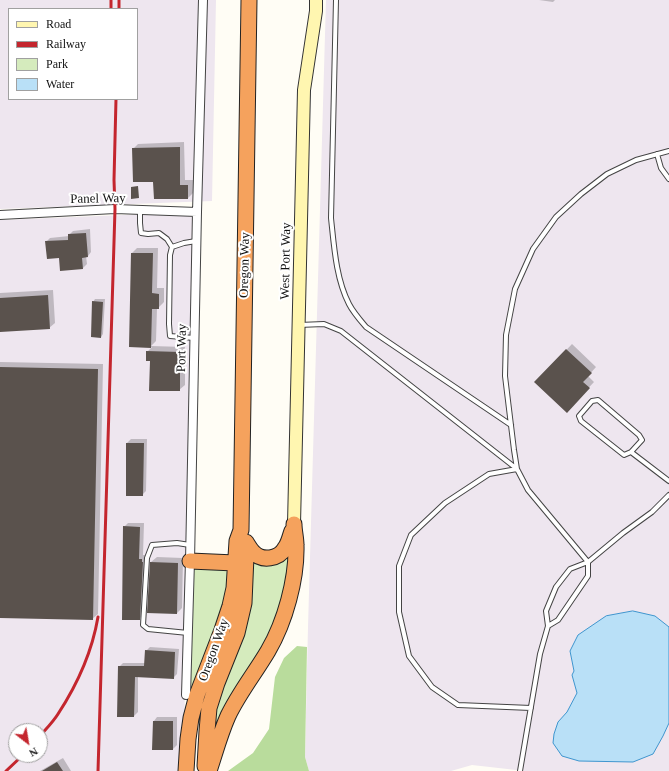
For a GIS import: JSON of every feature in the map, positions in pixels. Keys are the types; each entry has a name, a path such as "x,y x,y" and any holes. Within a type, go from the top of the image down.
{"highway":[{"name":"Oregon Way","path":"205,771 209,708 217,683 238,633 244,603 249,0"},
{"path":"244,536 253,553 257,556 268,559 274,558 285,549 294,524"},
{"path":"209,771 228,716 269,648 288,605 292,588 296,546 294,524"},
{"name":"Oregon Way","path":"186,771 191,718 197,695 230,606 234,588 237,541 244,536"},
{"path":"190,561 236,563"}],"street":[{"name":"Port Way","path":"186,695 191,545 196,241 203,0"},
{"name":"West Port Way","path":"294,524 304,90 316,11 316,0"},
{"name":"Panel Way","path":"0,215 115,209 197,212"}],"lane":[{"path":"336,0 331,218 334,253 342,286 349,305 366,327 511,425"},
{"path":"548,626 558,620 588,576 588,562 528,490 517,469 505,376 506,335 515,289 533,249 556,217 586,190 607,174 636,160 669,151"},
{"path":"657,154 661,168 669,179"},
{"path":"140,210 141,233 159,233 167,239 172,247 170,255 170,336 194,338"},
{"path":"172,247 196,241"},
{"path":"299,325 324,324 341,331 517,469"},
{"path":"598,400 639,435 642,440 631,452 624,455 581,420 580,416 592,401 598,400"},
{"path":"631,452 669,481"},
{"path":"517,469 489,474 444,503 411,535 399,566 399,612 409,656 432,687 458,705 531,708"},
{"path":"520,771 540,654 548,626 546,611 556,587 570,569 588,562 623,533 652,512 669,495"},
{"path":"188,633 148,629 143,625 147,558 152,545 177,543 191,545"}],"shaded area":[{"path":"0,0 216,0 212,201 0,209"},
{"path":"326,0 669,0 669,771 525,771 472,765 451,771 309,771 305,757"},
{"path":"197,212 183,771 0,771 0,220"}],"green space":[{"path":"288,542 292,588 223,729 207,731 237,633 246,556 262,558"},
{"path":"190,561 235,563 197,695 186,695"},
{"path":"297,646 307,647 305,757 309,771 228,771 253,753 269,729 275,677 284,658"}],"water":[{"path":"633,611 655,616 669,627 669,723 663,736 653,754 633,762 579,761 562,756 553,743 554,734 558,722 567,712 577,693 572,675 574,671 570,651 578,635 606,616"}],"building":[{"path":"180,147 180,185 188,185 188,199 154,199 153,182 133,182 132,148"},
{"path":"138,186 139,198 131,199 131,187"},
{"path":"86,233 88,257 82,258 83,269 60,271 59,258 47,259 45,241 68,240 68,234"},
{"path":"131,253 153,253 152,293 159,294 159,309 152,309 151,348 129,347"},
{"path":"48,295 50,329 0,332 0,298"},
{"path":"92,301 103,302 101,338 91,337"},
{"path":"566,349 592,373 583,382 590,388 567,413 534,382"},
{"path":"146,351 180,352 180,391 149,391 150,361 146,361"},
{"path":"0,367 98,369 93,620 0,618"},
{"path":"126,443 144,443 143,496 126,496"},
{"path":"123,526 140,527 139,559 142,559 143,562 140,620 122,620"},
{"path":"150,562 178,563 177,614 147,613"},
{"path":"145,650 175,652 174,679 135,677 134,717 117,717 118,666 144,666"},
{"path":"153,721 173,721 173,750 152,750"},
{"path":"57,762 63,771 42,771"}],"railway":[{"path":"111,0 111,8"},
{"path":"119,0 119,8"},
{"path":"98,771 115,209 114,180 116,100"},
{"path":"48,727 65,703 83,668 92,643 98,617"},
{"path":"6,771 14,763"}]}
